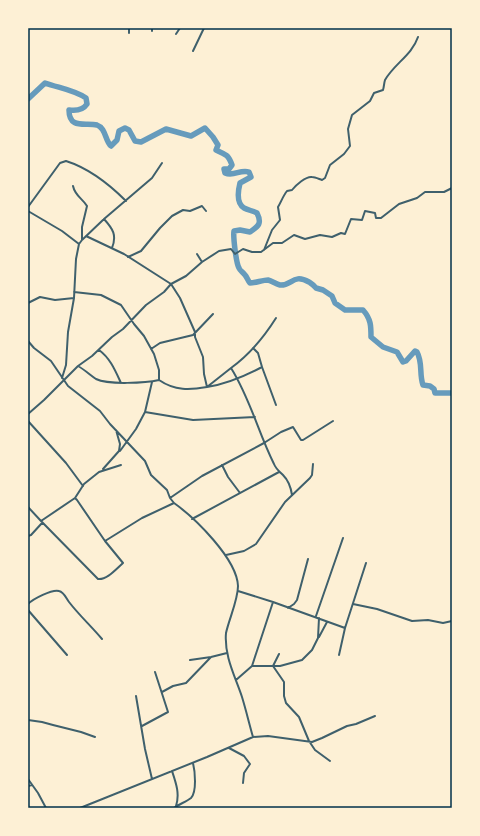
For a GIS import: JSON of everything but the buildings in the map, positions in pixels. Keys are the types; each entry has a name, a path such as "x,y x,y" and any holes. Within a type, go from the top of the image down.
{"street":[{"path":"129,28 129,33"},
{"path":"176,34 180,28"},
{"path":"193,52 204,28"},
{"path":"264,251 272,230 280,220 278,207 287,191 292,190 296,185 307,178 311,177 322,180 325,178 330,165 344,154 350,146 348,130 352,115 370,101 374,93 383,90 385,81 395,66 407,56 416,43 418,37"},
{"path":"28,207 60,163 66,161 91,173 126,201"},
{"path":"63,380 66,365 68,332 74,298 76,259 79,244 104,219 152,178 162,163"},
{"path":"73,186 75,193 87,206 83,220 82,240"},
{"path":"28,414 78,366 123,329 146,305 164,292 171,284 186,276 202,262 219,251 231,249 235,254 243,249 256,253 264,251 273,243 282,243 294,235 305,239 320,235 332,237 341,233 345,234 351,219 362,220 365,212 375,213 376,218 381,218 400,204 417,198 425,192 444,192 452,188"},
{"path":"128,257 141,252 160,228 179,212 186,210 190,211 202,206 206,211"},
{"path":"28,211 62,231 79,244"},
{"path":"104,219 115,235 112,248"},
{"path":"86,236 128,257 171,284 180,298 195,332 195,337 203,357 204,374 207,387"},
{"path":"197,254 202,262"},
{"path":"74,292 107,297 121,305 144,336 151,349 156,359 160,380"},
{"path":"28,303 40,297 55,300 74,298"},
{"path":"151,349 160,343 190,336 213,314"},
{"path":"207,387 240,361 266,333 276,318"},
{"path":"29,342 50,361 68,386 100,411 145,461 151,475 165,487 174,503 192,519 226,555 235,572 238,584 238,591 226,633 226,653 236,680 252,737"},
{"path":"253,348 258,353 276,405"},
{"path":"99,350 106,355 121,382"},
{"path":"78,366 95,378 110,383 152,382 160,380 181,389 188,390 218,386 262,368"},
{"path":"231,368 255,417 264,444 274,464 286,479 292,494"},
{"path":"28,536 31,535 41,522 75,498 82,486 102,471 127,442 145,412 152,382"},
{"path":"145,412 193,420 255,417"},
{"path":"28,421 66,464 82,486"},
{"path":"170,498 202,476 264,444 293,427 301,440 303,440 333,421"},
{"path":"116,429 120,444 119,451"},
{"path":"226,555 244,551 256,544 285,502 310,478 312,475 313,464"},
{"path":"102,471 121,465"},
{"path":"222,465 228,477 240,494"},
{"path":"192,519 280,472"},
{"path":"28,507 71,553 98,578 101,579 123,563 75,498"},
{"path":"105,540 142,518 174,503"},
{"path":"318,638 317,617 343,538"},
{"path":"288,608 297,600 308,558"},
{"path":"339,655 345,628 366,563"},
{"path":"28,604 56,590 59,591 65,595 75,609 102,639"},
{"path":"238,591 317,617 345,628"},
{"path":"236,680 252,666 273,602"},
{"path":"353,604 376,609 412,621 428,620 443,623 452,621"},
{"path":"29,612 67,655"},
{"path":"252,666 285,665 302,660 312,650 327,622"},
{"path":"190,660 212,658 226,653"},
{"path":"273,666 279,654"},
{"path":"162,692 173,686 186,683 212,658"},
{"path":"273,666 284,682 284,696 286,703 299,717 309,741 315,750 330,761"},
{"path":"142,726 168,713 169,711 155,672"},
{"path":"136,696 152,779"},
{"path":"80,808 193,763 252,737 268,736 309,741 322,738 347,726 375,716"},
{"path":"28,720 82,732 95,737"},
{"path":"229,748 244,756 250,764 244,774 243,783"},
{"path":"175,807 190,799 194,794 195,776 193,763"},
{"path":"172,771 178,790 178,800 175,807"},
{"path":"28,779 46,808"},
{"path":"28,786 32,785"},
{"path":"89,808 90,804"}],"waterway":[{"path":"28,99 45,83 81,95 86,98 87,104 79,110 69,110 72,120 79,124 97,125 102,129 111,146 117,140 119,131 125,128 129,130 135,141 141,142 166,129 191,136 205,128 218,145 216,150 226,155 231,161 232,165 229,169 224,169 225,173 231,174 246,171 249,172 251,177 240,183 238,193 239,200 241,206 257,213 259,224 250,232 240,230 234,231 235,250 239,269 250,283 268,280 284,285 296,279 304,280 332,296 335,303 345,310 363,310 368,316 371,337 383,347 397,352 403,362 406,361 415,351 417,352 420,360 423,385 430,386 434,389 435,393 452,393"}]}
